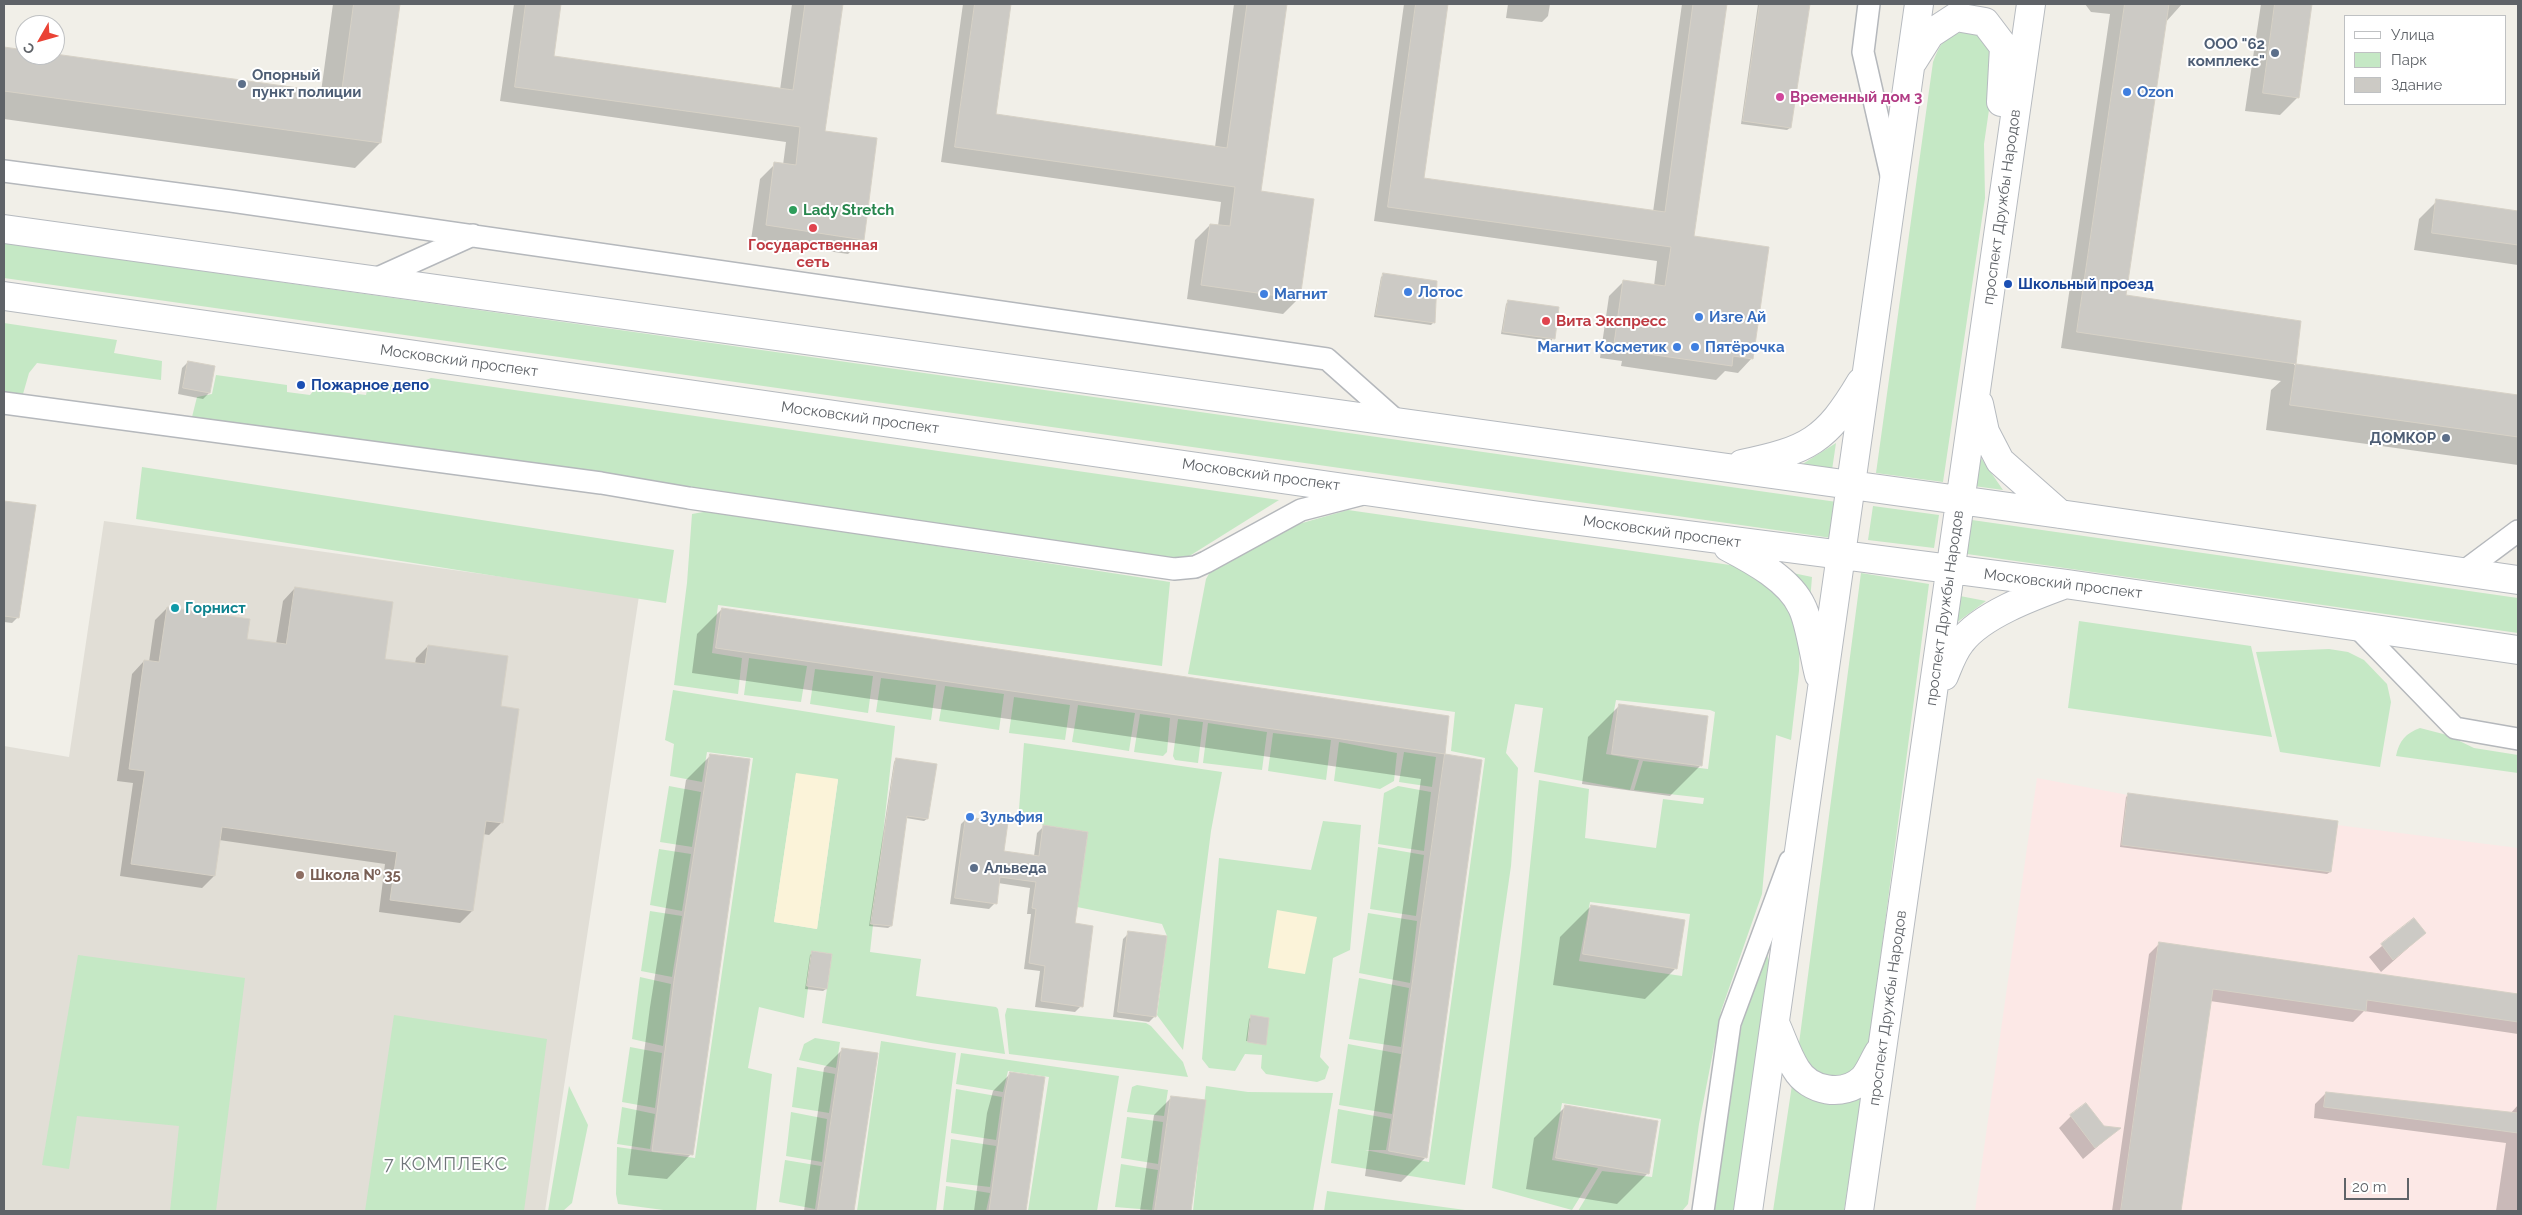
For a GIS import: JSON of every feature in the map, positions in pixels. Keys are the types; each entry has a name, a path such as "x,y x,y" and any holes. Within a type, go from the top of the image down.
{"main road":[{"path":"1748,1211 1919,4"},
{"name":"проспект Дружбы Народов","path":"1859,1211 2031,4"},
{"path":"1910,65 1930,34 1956,17 1985,22 2004,47 1998,140 2005,191"},
{"path":"4,229 1961,500 2518,580"},
{"name":"Московский проспект","path":"4,296 1716,540 2241,608 2358,628 2518,650"},
{"path":"1723,468 1800,449 1827,430 1843,413 1867,372"},
{"path":"1976,390 1985,432 2000,461 2060,514"},
{"path":"1716,540 1755,561 1779,578 1802,606 1822,690"},
{"path":"1931,708 1953,654 1962,639 2015,603 2066,584"},
{"path":"1775,1023 1796,1070 1810,1084 1828,1090 1847,1088 1863,1079 1883,1045"}],"street":[{"path":"1869,4 1863,52 1893,185"},
{"path":"4,171 473,235 1327,358 1399,423"},
{"path":"372,281 473,235"},
{"path":"4,403 601,483 709,501 1174,570 1195,567 1206,562 1301,510 1376,492"},
{"path":"2463,572 2518,531"},
{"path":"2358,628 2455,728 2518,740"},
{"path":"1703,1211 1730,1023 1803,826"}],"shaded area":[{"name":"Школа № 35","path":"104,521 639,596 545,1211 4,1211 4,746 69,757"},
{"path":"2037,778 2128,795 2128,793 2291,814 2337,821 2337,825 2518,848 2518,1211 1975,1211"}],"green space":[{"path":"1962,32 1974,33 1983,37 1991,46 1995,69 1984,144 1985,198 1943,482 1876,473 1933,62 1943,42 1950,36"},
{"path":"4,243 1837,502 1832,538 4,278"},
{"path":"4,323 117,340 114,353 162,361 161,380 37,363 29,373 23,394 4,392"},
{"path":"216,375 287,385 287,392 310,395 315,389 366,395 368,386 419,383 431,378 1279,500 1183,560 191,421 197,397 212,394"},
{"path":"1836,443 1832,470 1801,465"},
{"path":"1979,455 2003,490 1974,486"},
{"path":"142,467 674,550 666,603 136,519"},
{"path":"1873,506 1939,515 1934,548 1868,540"},
{"path":"1348,510 1744,567 1770,580 1800,629 1799,671 1791,740 1776,735 1762,894 1721,1011 1699,1124 1688,1204 1682,1211 1578,1211 1602,1171 1652,1177 1661,1119 1562,1103 1552,1160 1598,1168 1572,1210 1492,1188 1521,952 1539,780 1589,789 1585,838 1656,848 1663,799 1703,804 1704,798 1634,790 1643,761 1708,769 1715,712 1616,700 1606,754 1639,760 1630,790 1534,772 1543,708 1515,704 1506,753 1518,768 1511,866 1465,1185 1331,1163 1338,1109 1391,1119 1386,1150 1365,1150 1429,1162 1485,758 1451,751 1455,712 1188,674 1206,579 1214,565 1274,531","holes":["1590,902 1690,914 1682,976 1579,961"]},
{"path":"709,511 1170,582 1162,666 718,605 712,653 742,658 738,694 674,685 687,583 692,514"},
{"path":"1972,520 2518,598 2518,633 1967,554"},
{"path":"1788,572 1812,577 1810,601"},
{"path":"1861,573 1929,584 1868,1054 1864,1064 1839,1080 1812,1072 1798,1051"},
{"path":"1960,596 1986,601 1956,623"},
{"path":"2079,621 2251,646 2272,737 2068,708"},
{"path":"2329,649 2348,652 2364,660 2387,684 2391,702 2380,767 2280,752 2256,652"},
{"path":"749,658 807,666 801,702 744,695"},
{"path":"815,669 873,676 868,713 810,704"},
{"path":"881,678 936,685 931,720 876,712"},
{"path":"945,686 1004,694 999,730 939,721"},
{"path":"673,690 895,726 870,952 921,959 916,996 996,1007 998,1009 1005,1054 931,1043 822,1023 832,954 813,951 804,1018 759,1007 748,1068 772,1074 756,1211 671,1211 618,1204 616,1194 617,1147 695,1158 753,758 707,752 702,782 670,776 674,744 665,740","holes":["796,774 838,780 817,929 774,922"]},
{"path":"1014,697 1070,705 1065,740 1009,733"},
{"path":"1078,705 1135,713 1129,751 1072,742"},
{"path":"1140,714 1170,718 1167,752 1163,756 1134,752"},
{"path":"1178,719 1203,722 1198,763 1175,760 1173,756"},
{"path":"1208,723 1267,732 1262,770 1203,763"},
{"path":"2420,728 2447,735 2474,748 2518,755 2518,773 2396,756 2404,738"},
{"path":"1273,733 1331,740 1326,780 1268,771"},
{"path":"1339,742 1397,753 1394,781 1380,789 1334,781"},
{"path":"1024,743 1222,772 1211,831 1183,1050 1157,1015 1167,936 1162,924 1077,907 1088,832 1043,825 1019,809"},
{"path":"1404,752 1436,757 1432,787 1399,782"},
{"path":"669,786 701,792 692,847 660,842"},
{"path":"1398,786 1431,792 1424,851 1378,844 1384,793"},
{"path":"1323,821 1361,825 1350,950 1333,958 1320,1057 1329,1067 1325,1079 1317,1082 1266,1074 1261,1068 1262,1055 1245,1054 1235,1071 1209,1068 1202,1059 1219,858 1311,870"},
{"path":"1378,847 1424,855 1416,916 1370,909"},
{"path":"659,849 691,854 682,911 650,905"},
{"path":"650,911 682,916 672,977 641,971"},
{"path":"1368,913 1417,921 1410,983 1359,973"},
{"path":"78,955 245,978 216,1211 170,1211 179,1126 77,1116 69,1169 42,1165"},
{"path":"1767,955 1775,976 1740,1211 1713,1211 1724,1114 1743,1019"},
{"path":"640,977 671,984 663,1046 632,1039"},
{"path":"1359,978 1409,988 1401,1047 1349,1039"},
{"path":"1007,1008 1146,1023 1151,1026 1183,1062 1188,1077 1009,1054 1005,1015"},
{"path":"394,1015 547,1039 524,1211 365,1211"},
{"path":"815,1038 840,1042 836,1068 799,1060 804,1044"},
{"path":"881,1041 956,1053 936,1211 857,1211"},
{"path":"1348,1044 1401,1054 1392,1114 1339,1105"},
{"path":"630,1047 662,1053 655,1108 622,1102"},
{"path":"961,1053 1119,1076 1097,1211 1028,1211 1049,1077 1008,1071 1003,1092 956,1084"},
{"path":"797,1067 835,1074 829,1113 792,1107"},
{"path":"1137,1085 1168,1090 1164,1116 1127,1112 1132,1087"},
{"path":"1792,1085 1809,1098 1825,1101 1862,1093 1844,1211 1773,1211"},
{"path":"569,1086 588,1125 572,1203 563,1211 548,1211"},
{"path":"1206,1086 1248,1092 1333,1093 1313,1211 1193,1211"},
{"path":"956,1089 1002,1097 996,1140 951,1133"},
{"path":"622,1107 655,1114 650,1149 617,1144"},
{"path":"791,1112 827,1119 822,1162 786,1156"},
{"path":"1127,1117 1163,1122 1158,1164 1121,1158"},
{"path":"951,1139 996,1146 990,1187 946,1182"},
{"path":"785,1160 821,1166 815,1209 779,1202"},
{"path":"1121,1164 1158,1170 1152,1210 1115,1207"},
{"path":"946,1186 990,1193 986,1211 943,1211"},
{"path":"1327,1191 1465,1210 1324,1211"}],"sand":[{"path":"796,773 838,779 817,929 774,922"},
{"path":"1277,910 1317,917 1305,974 1268,968"}],"building":[{"path":"354,4 400,4 381,143 4,91 4,47 15,49 15,65 65,65 65,55 341,94"},
{"path":"526,4 561,4 554,56 793,90 805,4 843,4 825,131 877,138 864,240 766,225 774,162 796,165 800,127 515,87"},
{"path":"975,4 1011,4 996,114 1227,148 1247,4 1287,4 1261,191 1314,199 1300,299 1201,285 1210,224 1230,226 1235,187 955,147"},
{"path":"1416,4 1448,4 1424,178 1665,212 1693,4 1727,4 1694,236 1769,247 1753,359 1733,356 1732,366 1634,352 1635,347 1614,344 1623,280 1665,286 1671,247 1388,207"},
{"path":"1760,4 1810,4 1791,128 1743,121"},
{"path":"2125,4 2169,4 2126,295 2301,321 2296,364 2077,332"},
{"path":"2275,4 2312,4 2299,98 2263,93"},
{"path":"2436,199 2518,211 2518,245 2432,233"},
{"name":"Лотос","path":"1383,273 1437,281 1435,323 1376,315"},
{"path":"1508,300 1559,307 1555,339 1503,332"},
{"path":"188,361 215,366 210,393 183,388"},
{"path":"2296,364 2518,395 2518,437 2290,405"},
{"path":"4,501 36,505 19,618 4,616"},
{"path":"295,587 393,602 385,659 425,664 428,645 508,656 501,706 519,709 503,823 486,821 473,911 390,900 397,852 222,827 215,876 131,864 145,771 129,769 144,660 159,662 167,607 250,619 247,639 286,644"},
{"path":"722,608 1449,716 1445,754 716,648"},
{"path":"1619,704 1708,716 1702,766 1612,754"},
{"path":"710,754 750,759 693,1155 652,1151 674,981"},
{"path":"1445,754 1482,760 1427,1158 1389,1151"},
{"path":"896,758 937,764 928,819 907,816 892,926 871,924"},
{"path":"2128,793 2338,821 2331,872 2122,845"},
{"path":"966,817 1008,822 1004,851 1039,856 1043,825 1088,832 1075,923 1093,926 1083,1007 1041,1001 1045,966 1029,963 1036,909 1032,908 1036,882 1000,877 997,904 955,898"},
{"path":"1591,905 1685,920 1677,969 1583,954"},
{"path":"2414,918 2426,933 2393,960 2381,944"},
{"path":"1128,931 1167,936 1156,1017 1118,1012"},
{"path":"2159,942 2518,994 2518,1022 2367,1000 2366,1011 2213,989 2181,1211 2121,1211"},
{"path":"812,951 832,954 827,989 807,986"},
{"path":"1251,1015 1269,1018 1266,1045 1248,1042"},
{"path":"842,1048 878,1053 854,1211 818,1211"},
{"path":"1010,1072 1045,1077 1026,1211 989,1211 1005,1094"},
{"path":"2326,1092 2518,1113 2518,1133 2324,1107"},
{"path":"1171,1096 1206,1100 1191,1211 1155,1211"},
{"path":"2086,1103 2104,1126 2121,1128 2095,1148 2070,1115"},
{"path":"1565,1105 1658,1121 1649,1174 1556,1158"}],"place":[{"name":"ООО \"62 комплекс\"","path":"2275,53"},
{"name":"Опорный пункт полиции","path":"242,84"},
{"name":"Ozon","path":"2127,92"},
{"name":"Временный дом 3","path":"1780,97"},
{"name":"Lady Stretch","path":"793,210"},
{"name":"Государственная сеть","path":"813,228"},
{"name":"Школьный проезд","path":"2008,284"},
{"name":"Лотос","path":"1408,292"},
{"name":"Магнит","path":"1264,294"},
{"name":"Изге Ай","path":"1699,317"},
{"name":"Вита Экспресс","path":"1546,321"},
{"name":"Магнит Косметик","path":"1677,347"},
{"name":"Пятёрочка","path":"1695,347"},
{"name":"Пожарное депо","path":"301,385"},
{"name":"ДОМКОР","path":"2446,438"},
{"name":"Горнист","path":"175,608"},
{"name":"Зульфия","path":"970,817"},
{"name":"Альведа","path":"974,868"},
{"name":"Школа № 35","path":"300,875"}],"district":[{"name":"7 КОМПЛЕКС","path":"446,1165"}]}
